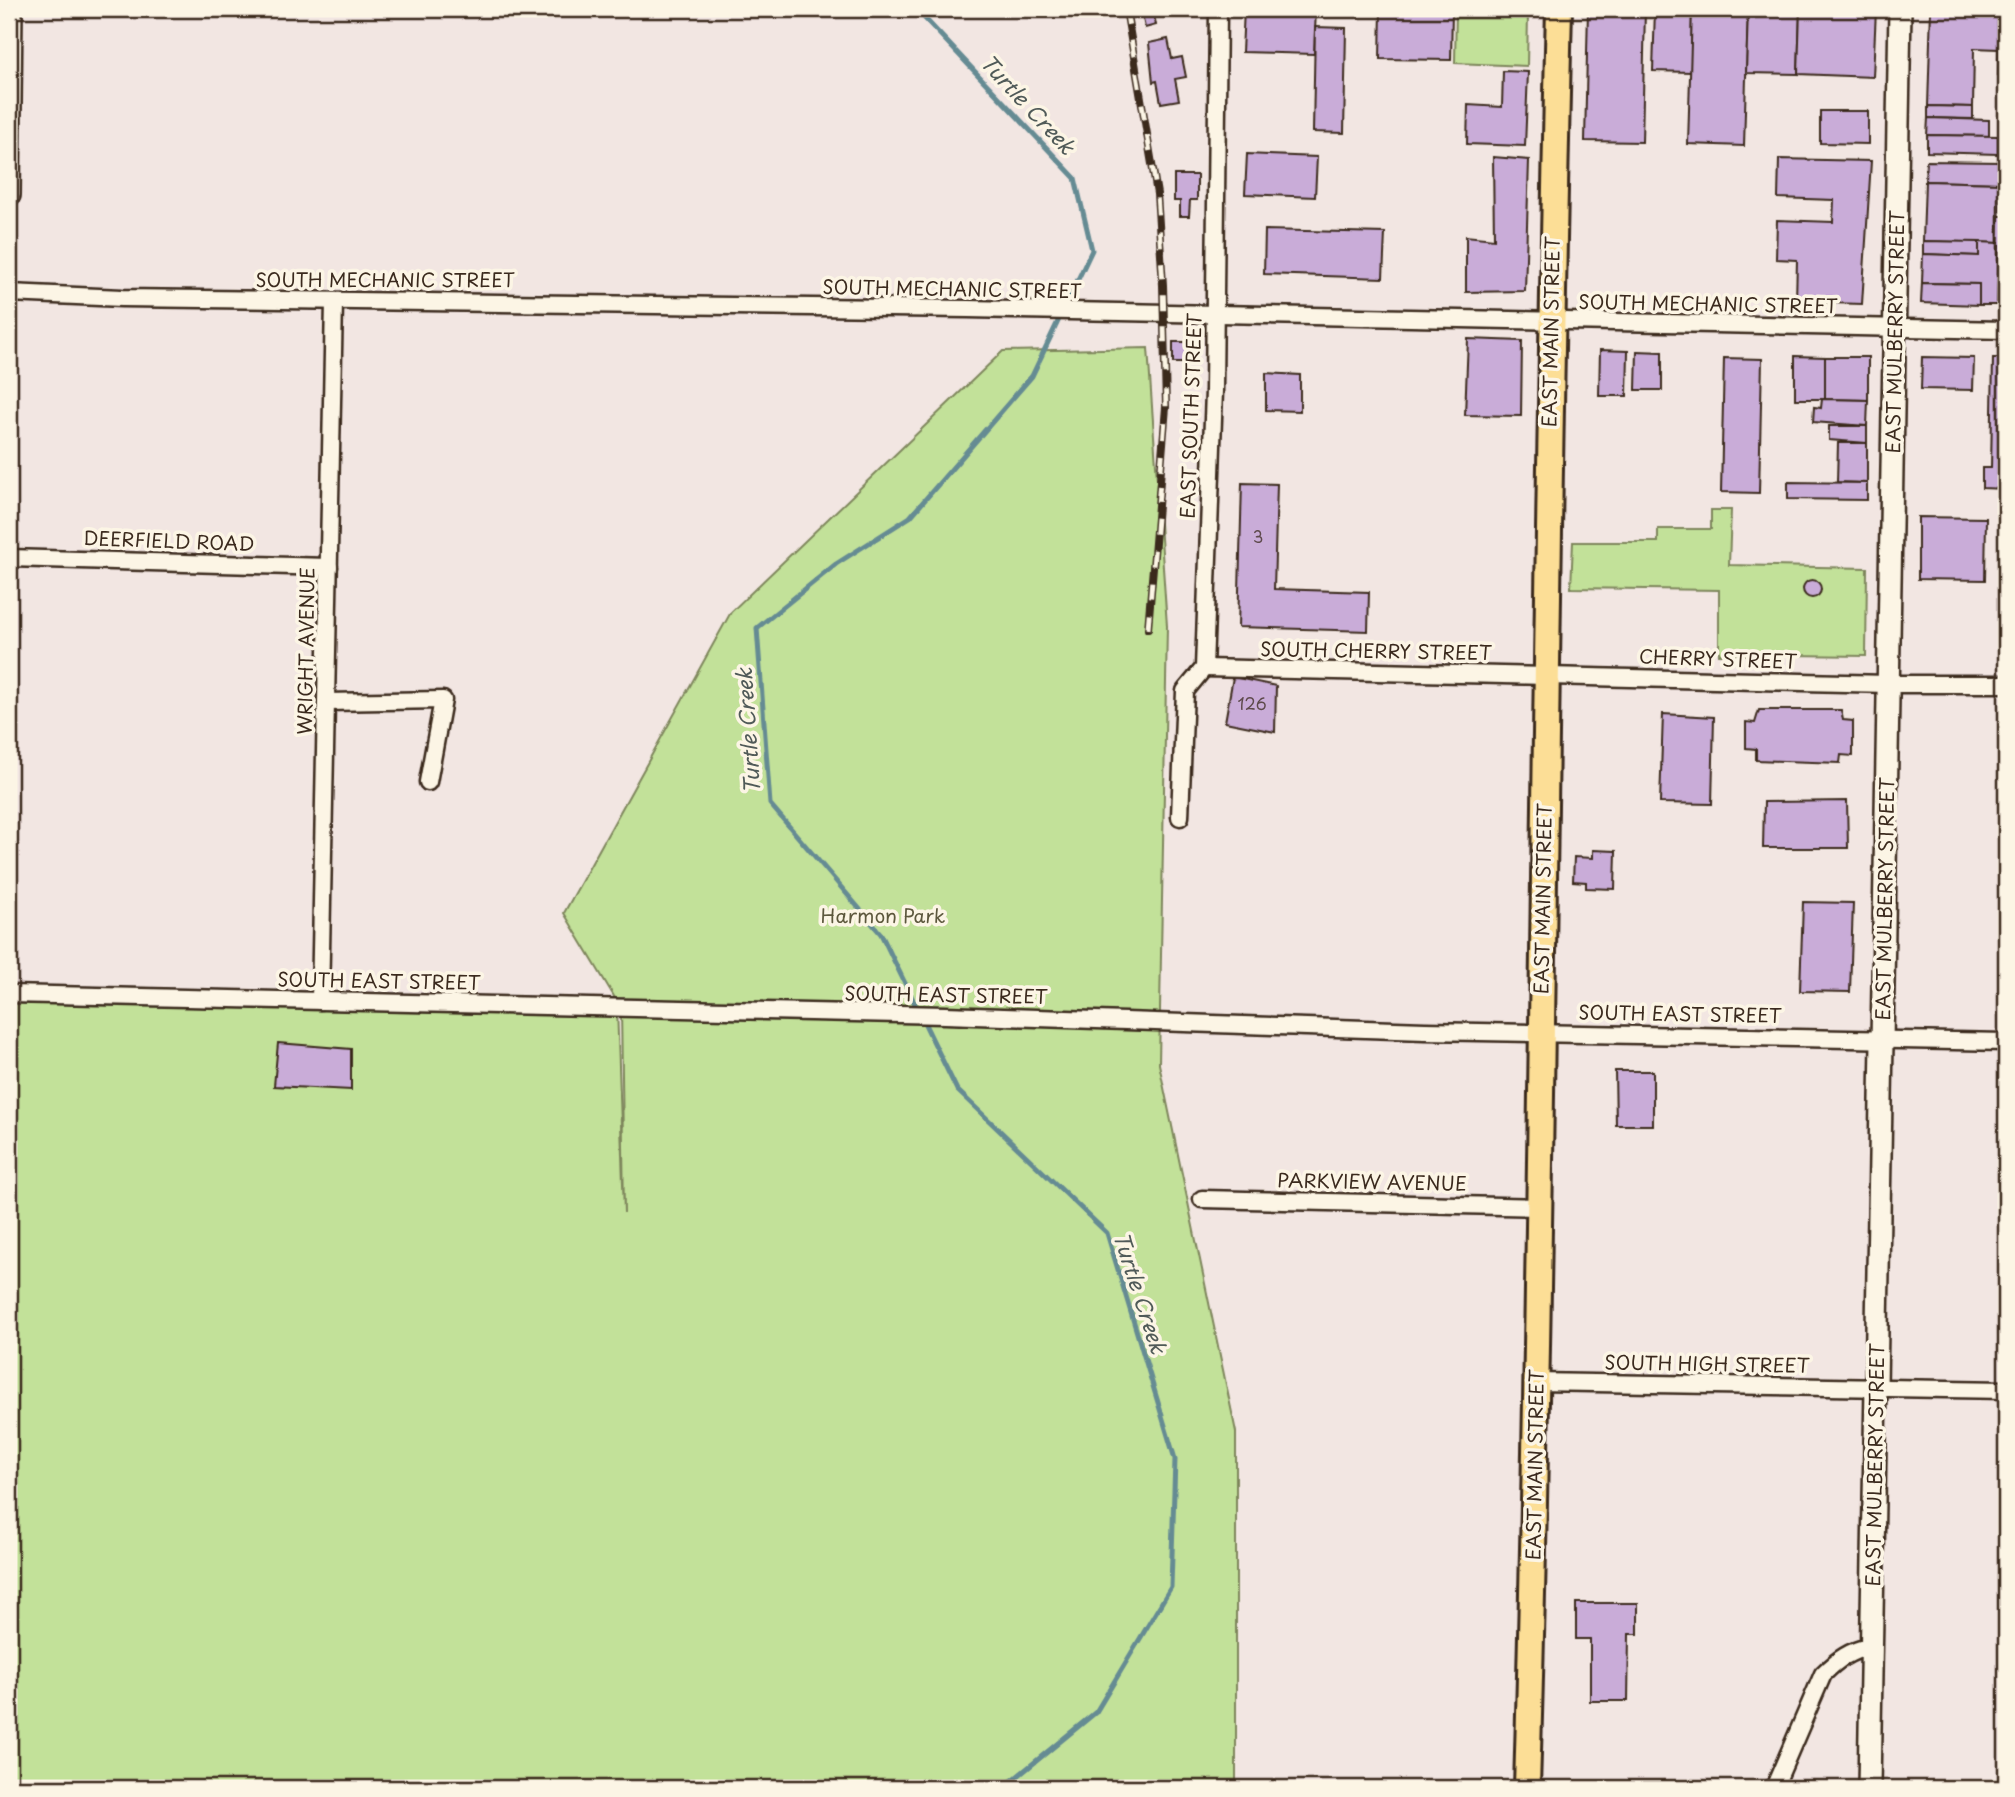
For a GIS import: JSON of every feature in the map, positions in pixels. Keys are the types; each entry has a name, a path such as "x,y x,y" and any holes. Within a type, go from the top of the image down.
{"main road":[{"name":"EAST MAIN STREET","path":"1527,1788 1540,1207 1551,323 1559,9"}],"street":[{"path":"9,195 11,9"},
{"name":"EAST SOUTH STREET","path":"1204,668 1215,316 1218,9"},
{"name":"EAST MULBERRY STREET","path":"1869,1788 1900,9"},
{"name":"SOUTH MECHANIC STREET","path":"9,293 334,302 491,301 2006,330"},
{"name":"WRIGHT AVENUE","path":"320,1001 334,302"},
{"name":"DEERFIELD ROAD","path":"9,558 130,559 329,567"},
{"path":"1181,817 1185,691 1204,668"},
{"name":"SOUTH CHERRY STREET","path":"1204,668 1546,675"},
{"name":"CHERRY STREET","path":"1546,675 1889,684 2006,684"},
{"path":"326,702 443,699 428,782"},
{"name":"SOUTH EAST STREET","path":"9,994 1542,1033 2006,1042"},
{"name":"PARKVIEW AVENUE","path":"1202,1199 1540,1207"},
{"name":"SOUTH HIGH STREET","path":"1535,1382 2006,1390"},
{"path":"1774,1788 1823,1674 1853,1651 1871,1646"}],"green space":[{"path":"1456,9 1525,9 1528,13 1527,66 1455,63"},
{"name":"Harmon Park","path":"1148,348 1167,626 1159,1064 1236,1432 1236,1788 9,1788 9,994 617,1007 624,1213 621,1008 564,913 731,612 1003,351"},
{"path":"1711,510 1731,510 1729,565 1867,568 1866,656 1719,654 1719,590 1571,588 1573,542 1658,542 1658,529 1711,529"}],"building":[{"path":"1141,9 1153,9 1156,25 1145,28"},
{"path":"1244,9 1316,9 1314,54 1242,52"},
{"path":"1381,9 1452,9 1451,60 1380,59"},
{"path":"1588,9 1645,9 1642,142 1585,141"},
{"path":"1655,9 1692,9 1691,72 1653,71"},
{"path":"1692,9 1748,9 1744,146 1688,144"},
{"path":"1748,9 1800,9 1798,74 1746,73"},
{"path":"1800,9 1876,9 1873,77 1798,74"},
{"path":"1931,9 2006,9 2006,75 1998,75 1999,49 1974,48 1973,107 1928,106"},
{"path":"1315,27 1346,28 1344,133 1313,132"},
{"path":"1168,39 1172,59 1182,57 1186,77 1175,79 1179,100 1161,103 1157,81 1153,82 1149,43"},
{"path":"1503,71 1528,72 1525,146 1467,144 1468,105 1502,107"},
{"path":"1928,106 1973,107 1973,119 1928,118"},
{"path":"1820,111 1868,111 1868,144 1820,143"},
{"path":"1928,118 1989,120 1989,136 1927,135"},
{"path":"1927,135 1998,136 1998,154 1927,152"},
{"path":"1247,154 1317,157 1315,197 1245,194"},
{"path":"1493,157 1529,160 1525,291 1466,292 1466,236 1494,239"},
{"path":"1779,159 1871,161 1862,304 1796,302 1797,260 1776,259 1777,220 1833,222 1834,200 1778,198"},
{"path":"1926,161 2001,162 2000,183 1925,181"},
{"path":"1174,175 1197,175 1197,200 1190,200 1189,216 1180,216 1180,201 1174,201"},
{"path":"1925,181 2000,183 1999,243 1923,241"},
{"path":"1999,216 2006,216 2004,305 1997,305"},
{"path":"1265,230 1385,233 1383,278 1264,274"},
{"path":"1923,241 1979,242 1979,256 1923,254"},
{"path":"1979,242 1999,243 1997,305 1979,305 1979,284 1922,283 1923,254 1979,256"},
{"path":"1922,283 1979,284 1979,305 1921,303"},
{"path":"1468,339 1522,341 1521,416 1465,415"},
{"path":"1173,342 1191,342 1192,354 1186,363 1173,363"},
{"path":"1600,350 1628,351 1627,396 1599,396"},
{"path":"1637,351 1662,352 1662,390 1636,390"},
{"path":"1795,356 1825,357 1825,399 1795,399"},
{"path":"1825,357 1868,357 1868,400 1825,399"},
{"path":"1922,357 1974,358 1973,390 1921,389"},
{"path":"1724,358 1762,359 1759,493 1721,492"},
{"path":"1993,358 2006,358 2006,489 1982,488 1982,468 1991,468"},
{"path":"1266,373 1300,375 1300,411 1266,410"},
{"path":"1822,399 1868,400 1867,426 1813,422 1814,407 1821,408"},
{"path":"1829,426 1867,426 1867,443 1829,440"},
{"path":"1838,443 1867,443 1867,483 1837,482"},
{"path":"1788,482 1867,483 1867,500 1788,499"},
{"path":"1242,483 1277,484 1274,589 1369,592 1368,631 1238,627"},
{"path":"1918,517 1986,518 1985,580 1918,579"},
{"path":"1812,580 1818,583 1821,589 1818,595 1812,598 1806,595 1803,589 1806,583"},
{"path":"1233,677 1276,686 1275,732 1225,722"},
{"path":"1759,710 1841,710 1843,720 1853,721 1853,756 1841,755 1840,763 1756,760 1756,749 1746,748 1746,722 1755,723"},
{"path":"1663,714 1714,717 1712,804 1660,803"},
{"path":"1847,801 1848,848 1763,848 1764,802"},
{"path":"1593,850 1616,851 1615,889 1586,888 1586,882 1573,881 1574,857 1593,858"},
{"path":"1803,902 1853,903 1850,992 1800,991"},
{"path":"278,1043 351,1049 351,1090 274,1086"},
{"path":"1615,1071 1653,1071 1653,1125 1616,1125"},
{"path":"1576,1603 1638,1603 1638,1634 1629,1634 1628,1701 1590,1701 1590,1639 1576,1639"}],"waterway":[{"name":"Turtle Creek","path":"916,9 1075,178 1092,250 1032,376 910,517 836,564 757,628 770,804 881,934 957,1090 1107,1233 1175,1459 1171,1587 1096,1712 1013,1780 999,1788"}],"railway":[{"path":"1126,9 1157,194 1163,285 1166,407 1148,629"}]}
